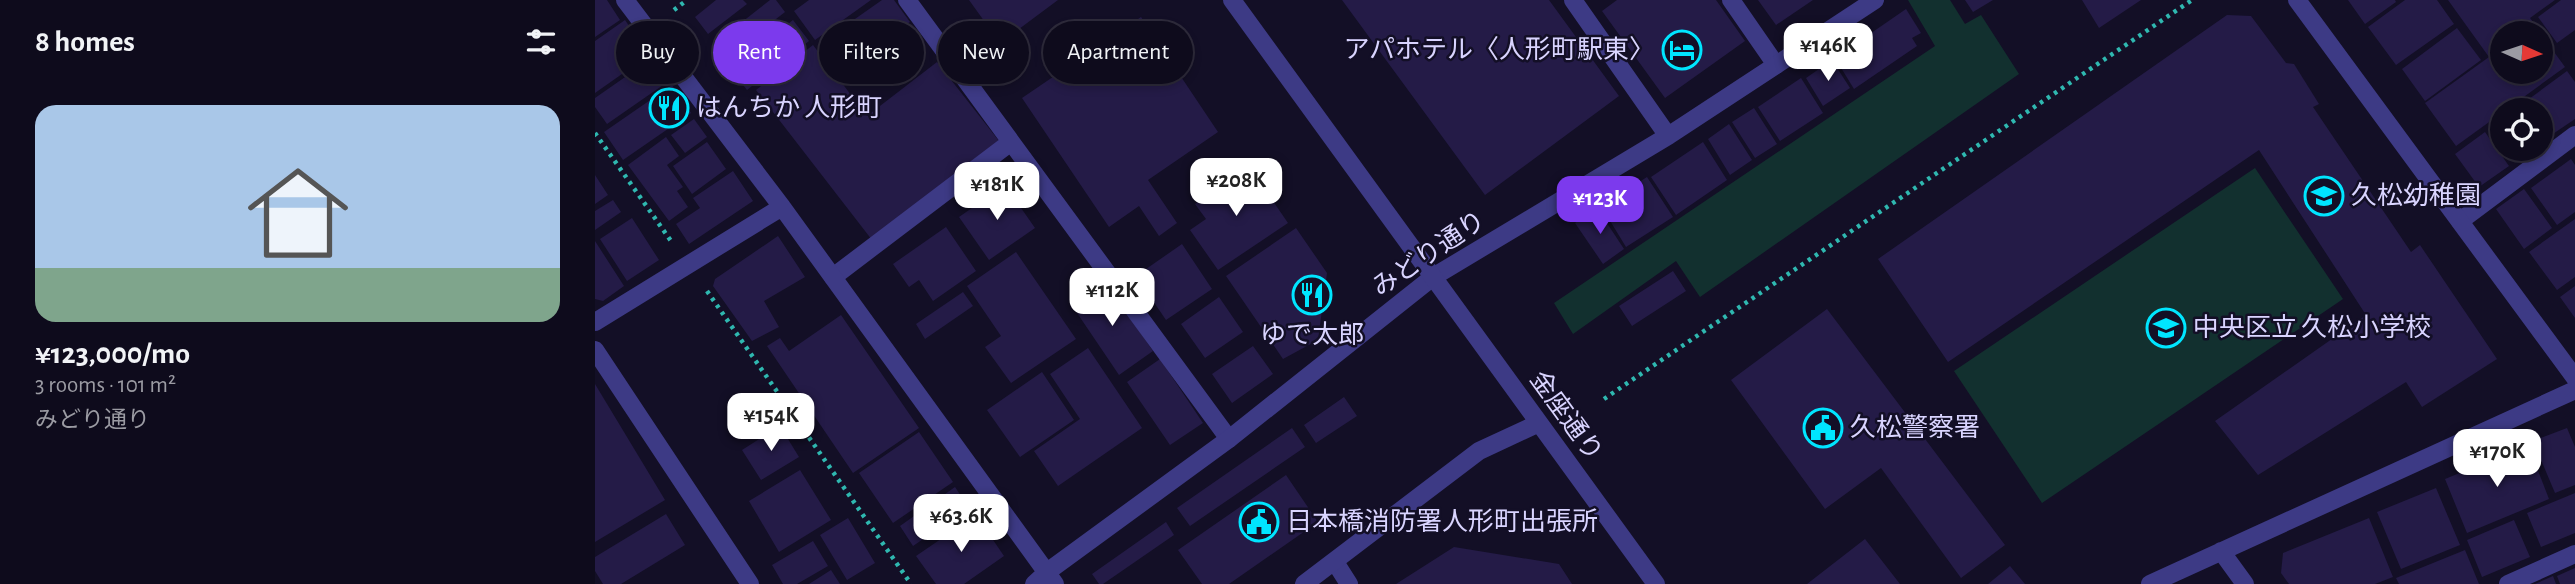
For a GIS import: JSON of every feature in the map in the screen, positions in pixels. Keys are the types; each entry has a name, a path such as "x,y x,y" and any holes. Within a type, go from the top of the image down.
{"street":[{"path":"625,0 833,277 1045,580"},
{"path":"907,0 1229,439"},
{"name":"金座通り","path":"1232,0 1656,584"},
{"path":"1573,0 1668,136"},
{"path":"1731,0 1776,65"},
{"name":"みどり通り","path":"1045,580 1229,439 1433,277 1668,136 1875,0"},
{"path":"2297,0 2575,378"},
{"path":"2460,221 2575,135"},
{"path":"833,277 1011,142"},
{"path":"595,322 782,207"},
{"path":"595,350 750,584"},
{"path":"2150,584 2575,390"},
{"path":"1304,584 1479,451 1539,423"},
{"path":"2221,551 2245,584"},
{"path":"2508,584 2575,554"},
{"path":"1335,562 1349,584"}],"path":[{"path":"1604,399 2192,0"},
{"path":"595,133 911,584"}],"green space":[{"path":"1908,0 1950,0 1965,24 1981,15 2019,74 1700,297 1676,261 1573,334 1554,303 1935,46"},
{"path":"2255,168 2343,299 2042,503 1954,371"}],"building":[{"path":"595,0 607,0 620,20 595,37"},
{"path":"716,0 743,0 747,4 725,21 713,21 713,30 708,34 695,17"},
{"path":"770,0 776,0 785,12 774,21 743,21"},
{"path":"809,0 871,0 842,21 819,21 819,37 815,40 805,26 805,21 801,21 794,11"},
{"path":"882,0 894,0 909,21 852,21"},
{"path":"969,0 1058,0 1029,22 984,21"},
{"path":"1342,0 1549,0 1619,96 1485,195"},
{"path":"1617,0 1716,0 1745,41 1665,98 1602,11"},
{"path":"1758,0 1813,0 1776,25"},
{"path":"1965,0 1993,0 1973,12"},
{"path":"2082,0 2141,0 2099,28"},
{"path":"2348,0 2395,0 2396,2 2365,24"},
{"path":"2405,0 2437,0 2454,24 2396,65 2368,27"},
{"path":"2448,0 2555,0 2530,18 2532,21 2490,21 2490,84 2542,84 2522,98 2490,98 2490,121 2456,146 2425,103 2489,57"},
{"path":"2561,0 2575,0 2575,30 2557,43 2553,38 2553,21 2541,21 2538,17"},
{"path":"1906,9 1921,33 1912,38 1917,46 1854,89 1835,58"},
{"path":"2227,15 2251,16 2286,63 2294,64 2319,104 2313,107 2411,252 2420,245 2497,359 2422,407 2406,382 2258,475 2215,421 2366,315 2259,150 1948,362 1878,259"},
{"path":"616,26 616,78 595,93 595,41"},
{"path":"2457,28 2481,60 2425,101 2402,69"},
{"path":"813,45 819,53 819,84 843,84 867,116 908,84 924,84 924,72 937,62 938,84 954,84 999,141 872,240 756,90 764,84 805,84 805,51"},
{"path":"2553,50 2565,67 2553,76"},
{"path":"1832,60 1850,88 1823,106 1806,78"},
{"path":"2567,71 2575,82 2575,119 2553,134 2553,98 2530,98 2553,84"},
{"path":"1801,78 1823,113 1780,141 1758,107"},
{"path":"616,83 665,84 607,124 595,107 595,98"},
{"path":"742,84 755,84 747,90"},
{"path":"1043,84 1186,84 1218,132 1148,180 1177,223 1159,236 1139,206 1109,227 1022,98"},
{"path":"672,85 691,113 623,160 604,132"},
{"path":"1754,108 1777,144 1755,158 1732,122"},
{"path":"694,119 707,137 685,153 671,135"},
{"path":"1729,124 1752,160 1730,175 1708,139"},
{"path":"2485,132 2490,139 2490,161 2505,161 2509,166 2479,187 2455,154"},
{"path":"666,137 679,156 667,165 683,187 677,191 688,207 669,221 628,165"},
{"path":"707,142 726,169 692,194 673,166"},
{"path":"1703,142 1727,180 1676,215 1651,177"},
{"path":"2571,159 2575,165 2575,212 2557,225 2531,188"},
{"path":"1249,166 1288,223 1218,270 1190,230 1206,219 1195,204"},
{"path":"733,171 753,201 689,244 676,224 700,208 693,198"},
{"path":"595,175 608,195 595,204"},
{"path":"1647,177 1673,217 1626,247 1601,206"},
{"path":"1005,185 1035,228 989,260 959,217"},
{"path":"2524,189 2552,228 2524,249 2496,209"},
{"path":"613,200 621,212 595,230 595,211"},
{"path":"1597,208 1624,249 1603,264 1575,223"},
{"path":"632,218 659,260 627,281 600,239"},
{"path":"2575,219 2575,277 2557,290 2529,252"},
{"path":"946,227 976,271 933,301 919,280 909,287 893,264"},
{"path":"1296,228 1327,273 1318,340 1283,359 1226,276"},
{"path":"778,236 805,277 764,301 779,327 752,341 713,286 715,279"},
{"path":"595,241 624,286 603,301 595,299"},
{"path":"1182,244 1212,289 1166,320 1136,276"},
{"path":"1016,252 1076,339 1011,383 985,347 1001,336 967,286"},
{"path":"1673,271 1686,291 1632,326 1619,306"},
{"path":"1105,281 1153,351 1119,375 1071,304"},
{"path":"2575,286 2575,318 2560,297"},
{"path":"963,292 973,306 925,339 916,324"},
{"path":"1219,297 1243,332 1205,358 1181,324"},
{"path":"1827,309 2005,545 1961,578 1881,468 1825,509 1731,380"},
{"path":"841,315 919,428 853,473 767,346 780,338 789,351"},
{"path":"1253,346 1273,374 1232,403 1212,374"},
{"path":"1088,348 1142,428 1058,486 1034,451 1080,419 1050,374"},
{"path":"1160,359 1203,423 1170,445 1127,382"},
{"path":"1042,372 1074,420 1020,457 987,410"},
{"path":"595,384 665,500 595,542"},
{"path":"1344,397 1357,416 1316,443 1304,425"},
{"path":"780,426 799,457 761,480 742,450"},
{"path":"1292,428 1305,447 1190,526 1177,508"},
{"path":"2567,428 2575,447 2575,485 2555,493 2533,441"},
{"path":"919,432 953,482 893,523 859,473"},
{"path":"2528,445 2549,499 2467,533 2445,479"},
{"path":"800,470 831,520 779,552 749,501"},
{"path":"1286,475 1318,522 1229,584 1202,584 1178,550"},
{"path":"955,487 969,508 913,546 900,526"},
{"path":"2436,488 2460,545 2401,569 2377,512"},
{"path":"2575,493 2575,533 2541,547 2527,513"},
{"path":"666,514 685,545 621,584 603,584 595,571 595,557"},
{"path":"976,515 1004,556 964,584 936,584 916,556"},
{"path":"848,518 875,563 847,580 820,535"},
{"path":"2369,518 2393,577 2375,584 2289,584 2281,573 2283,553"},
{"path":"2514,520 2530,557 2482,577 2467,540"},
{"path":"1166,522 1174,535 1103,584 1099,584 1092,574"},
{"path":"1865,539 1900,584 1807,584"},
{"path":"813,541 828,566 797,584 783,584 772,565"},
{"path":"1454,547 1559,564 1572,584 1396,584"},
{"path":"2465,550 2479,584 2399,584 2396,578"},
{"path":"2010,566 2025,584 1988,584"},
{"path":"2575,568 2575,584 2560,584 2557,576"},
{"path":"831,570 840,584 809,584"},
{"path":"2553,576 2556,584 2535,584"}],"place":[{"name":"アパホテル〈人形町駅東〉","path":"1682,50"},
{"name":"はんちか 人形町","path":"669,108"},
{"name":"久松幼稚園","path":"2324,196"},
{"name":"ゆで太郎","path":"1312,295"},
{"name":"中央区立 久松小学校","path":"2166,328"},
{"name":"久松警察署","path":"1823,428"},
{"name":"日本橋消防署人形町出張所","path":"1259,522"}]}
